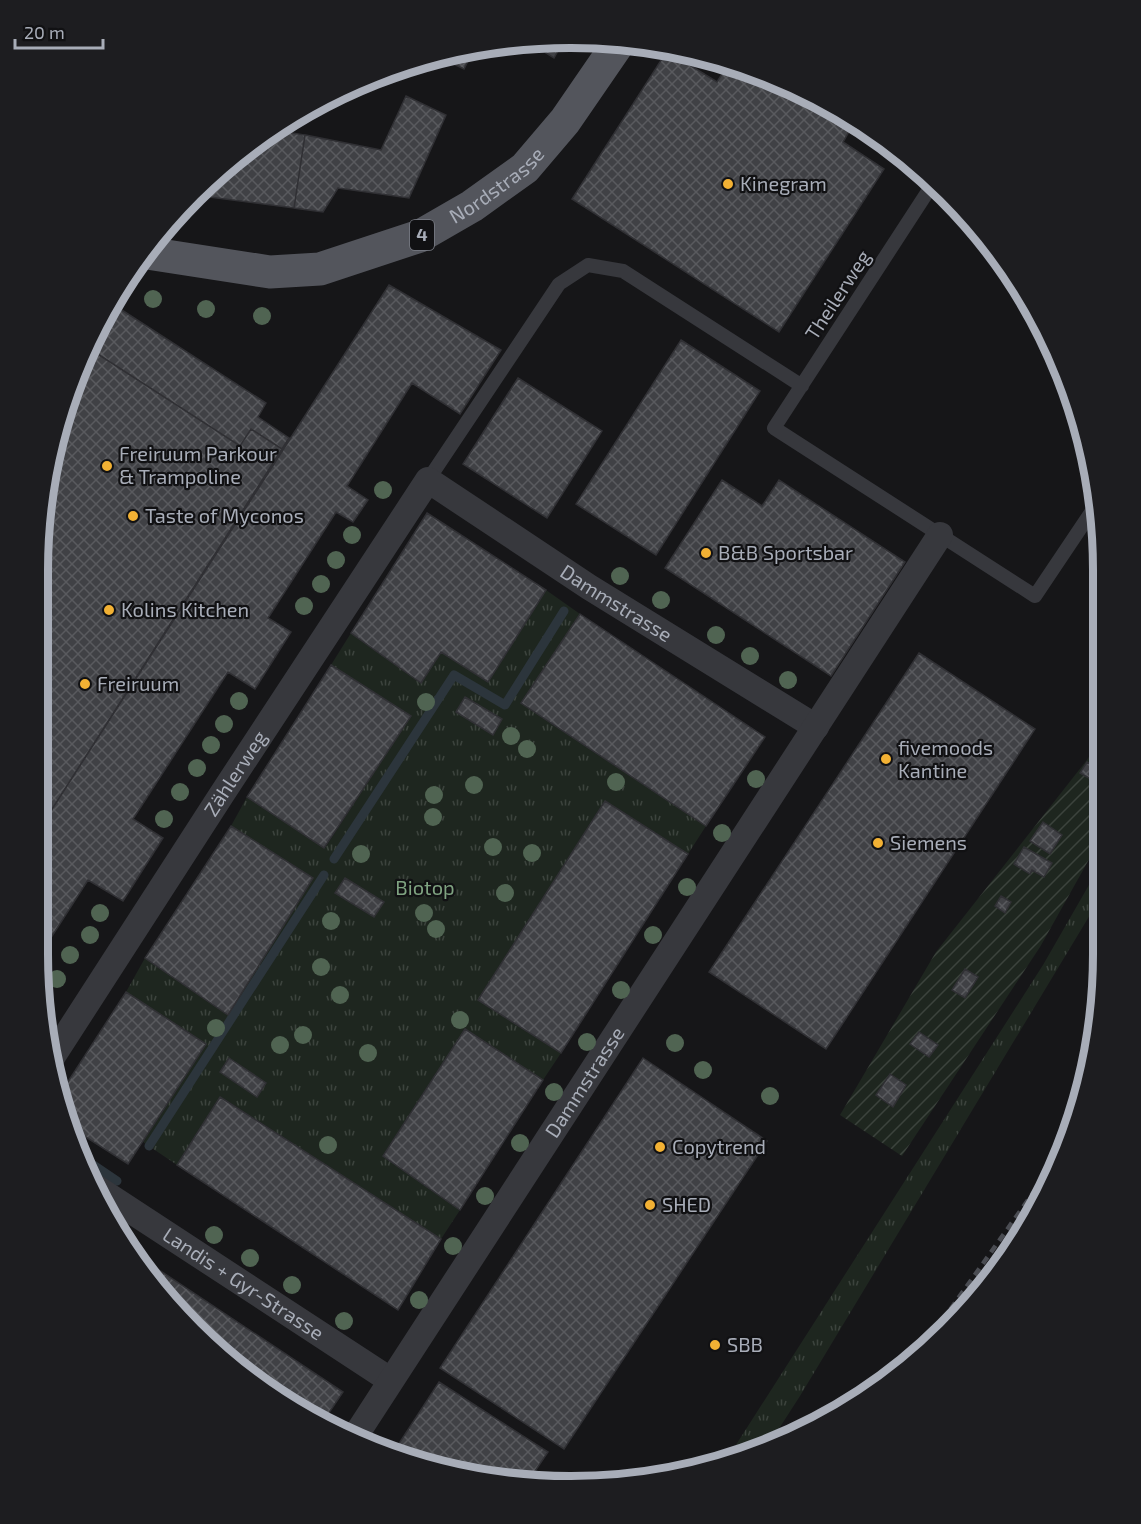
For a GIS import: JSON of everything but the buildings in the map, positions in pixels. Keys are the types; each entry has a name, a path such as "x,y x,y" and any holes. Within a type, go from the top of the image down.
{"main road":[{"name":"Nordstrasse","path":"154,254 270,272 320,269 420,237 472,206 525,168 565,121 614,50"}],"street":[{"name":"Dammstrasse","path":"425,484 816,727"},
{"name":"Zählerweg","path":"57,1050 425,484"},
{"name":"Dammstrasse","path":"359,1431 940,535"},
{"name":"Landis + Gyr-Strasse","path":"107,1195 390,1380"}],"lane":[{"name":"Theilerweg","path":"929,190 774,428 940,535"},
{"path":"425,484 559,284 588,265 623,270 802,386"},
{"path":"940,535 1035,596 1090,514"}],"green space":[{"name":"Biotop","path":"546,590 580,614 521,703 706,826 688,854 606,801 478,1000 561,1053 543,1080 465,1029 383,1155 460,1210 441,1239 221,1097 177,1165 143,1142 206,1044 126,992 145,958 228,1015 313,878 231,826 247,797 325,848 411,716 331,665 351,633 421,683 441,652 488,682"},
{"path":"1093,752 1093,852 1040,947 902,1156 840,1115 936,952"},
{"path":"1093,878 1093,910 800,1396 776,1433 733,1450 1043,965"}],"waterway":[{"path":"334,859 454,675 505,705 564,611"},
{"path":"149,1146 324,875"},
{"path":"93,1165 117,1181"}],"railway":[{"path":"943,1320 1039,1184"}],"place":[{"name":"Kinegram","path":"728,184"},
{"name":"Freiruum Parkour & Trampoline","path":"107,466"},
{"name":"Taste of Myconos","path":"133,516"},
{"name":"B&B Sportsbar","path":"706,553"},
{"name":"Kolins Kitchen","path":"109,610"},
{"name":"Freiruum","path":"85,684"},
{"name":"fivemoods Kantine","path":"886,759"},
{"name":"Siemens","path":"878,843"},
{"name":"Copytrend","path":"660,1147"},
{"name":"SHED","path":"650,1205"},
{"name":"SBB","path":"715,1345"}]}
